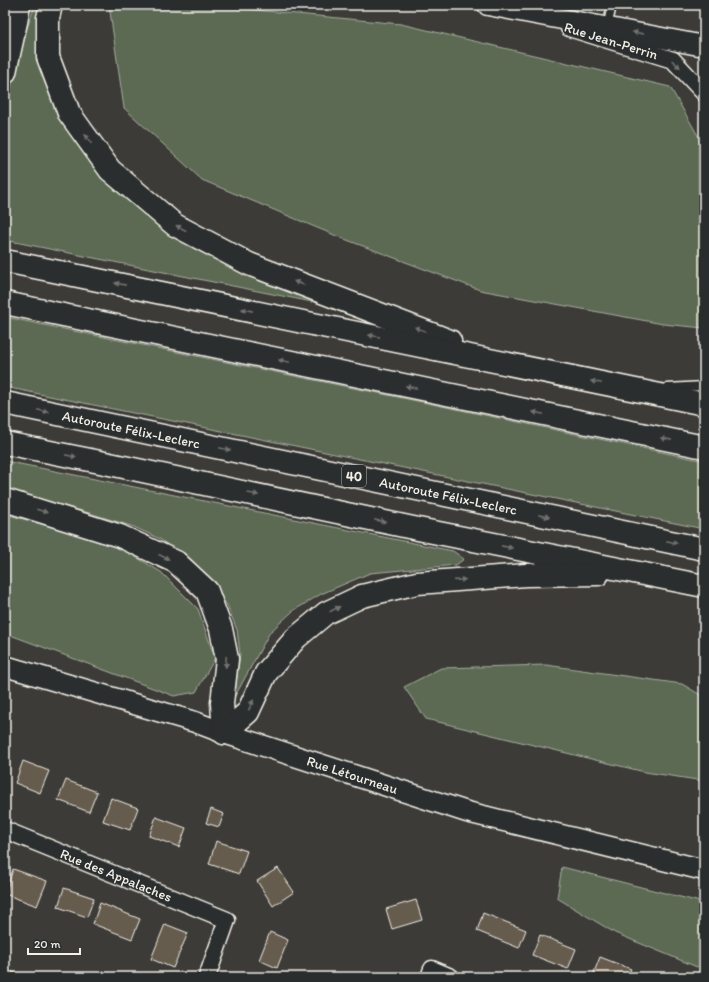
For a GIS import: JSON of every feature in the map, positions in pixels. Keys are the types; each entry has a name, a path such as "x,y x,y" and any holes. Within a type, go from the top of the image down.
{"highway":[{"path":"5,72 19,5"},
{"path":"51,5 48,18 48,57 68,113 110,170 175,225 249,264 509,363"},
{"path":"5,261 704,404"},
{"path":"5,304 704,447"},
{"name":"Autoroute Félix-Leclerc","path":"5,403 704,549"},
{"path":"5,443 108,463 418,529 704,586"},
{"path":"5,500 120,536 176,562 207,592 221,629 228,659 222,704 224,733"},
{"path":"224,733 248,712 266,673 296,638 326,613 362,596 417,583 526,575 639,573"}],"street":[{"name":"Rue Jean-Perrin","path":"497,7 704,46"},
{"name":"Rue Jean-Perrin","path":"497,7 673,60 704,93"},
{"name":"Rue Létourneau","path":"5,666 196,722 224,733 467,812 704,870"},
{"name":"Rue des Appalaches","path":"5,830 227,920 207,977"},
{"path":"430,973 452,977"}],"lane":[{"path":"607,28 612,5"},
{"path":"634,390 704,386"}],"green space":[{"path":"35,5 44,5 45,62 119,190 309,295 312,302 5,240 5,102 9,96 25,34"},
{"path":"109,5 203,5 401,24 670,87 704,146 704,328 663,324 480,290 339,237 202,180 124,108"},
{"path":"5,317 704,461 704,529 5,387"},
{"path":"5,461 453,551 464,559 456,565 370,573 321,594 293,611 270,632 234,698 240,654 237,630 227,605 210,582 185,558 160,539 134,527 5,489"},
{"path":"5,514 114,544 161,572 198,609 215,658 196,692 174,696 5,633"},
{"path":"546,665 682,684 704,697 704,781 645,772 426,719 404,687 441,668"},
{"path":"562,867 704,903 704,960 697,967 615,933 557,898"}],"building":[{"path":"23,761 49,771 40,793 15,783"},
{"path":"66,780 97,792 89,812 58,800"},
{"path":"111,798 138,808 130,830 103,821"},
{"path":"211,809 224,814 219,827 206,823"},
{"path":"156,817 186,828 179,847 149,836"},
{"path":"216,841 247,851 239,874 209,864"},
{"path":"278,868 294,892 273,906 257,881"},
{"path":"13,869 47,881 37,906 5,894"},
{"path":"64,888 94,898 87,917 58,907"},
{"path":"416,900 422,920 392,929 386,909"},
{"path":"100,903 140,919 132,939 93,924"},
{"path":"483,913 526,930 519,948 477,931"},
{"path":"165,924 188,933 173,968 151,959"},
{"path":"270,932 288,940 277,968 259,960"},
{"path":"540,935 576,949 568,969 532,955"},
{"path":"600,957 631,969 627,977 599,977 593,975"},
{"path":"5,969 18,974 17,977 5,977"}]}
